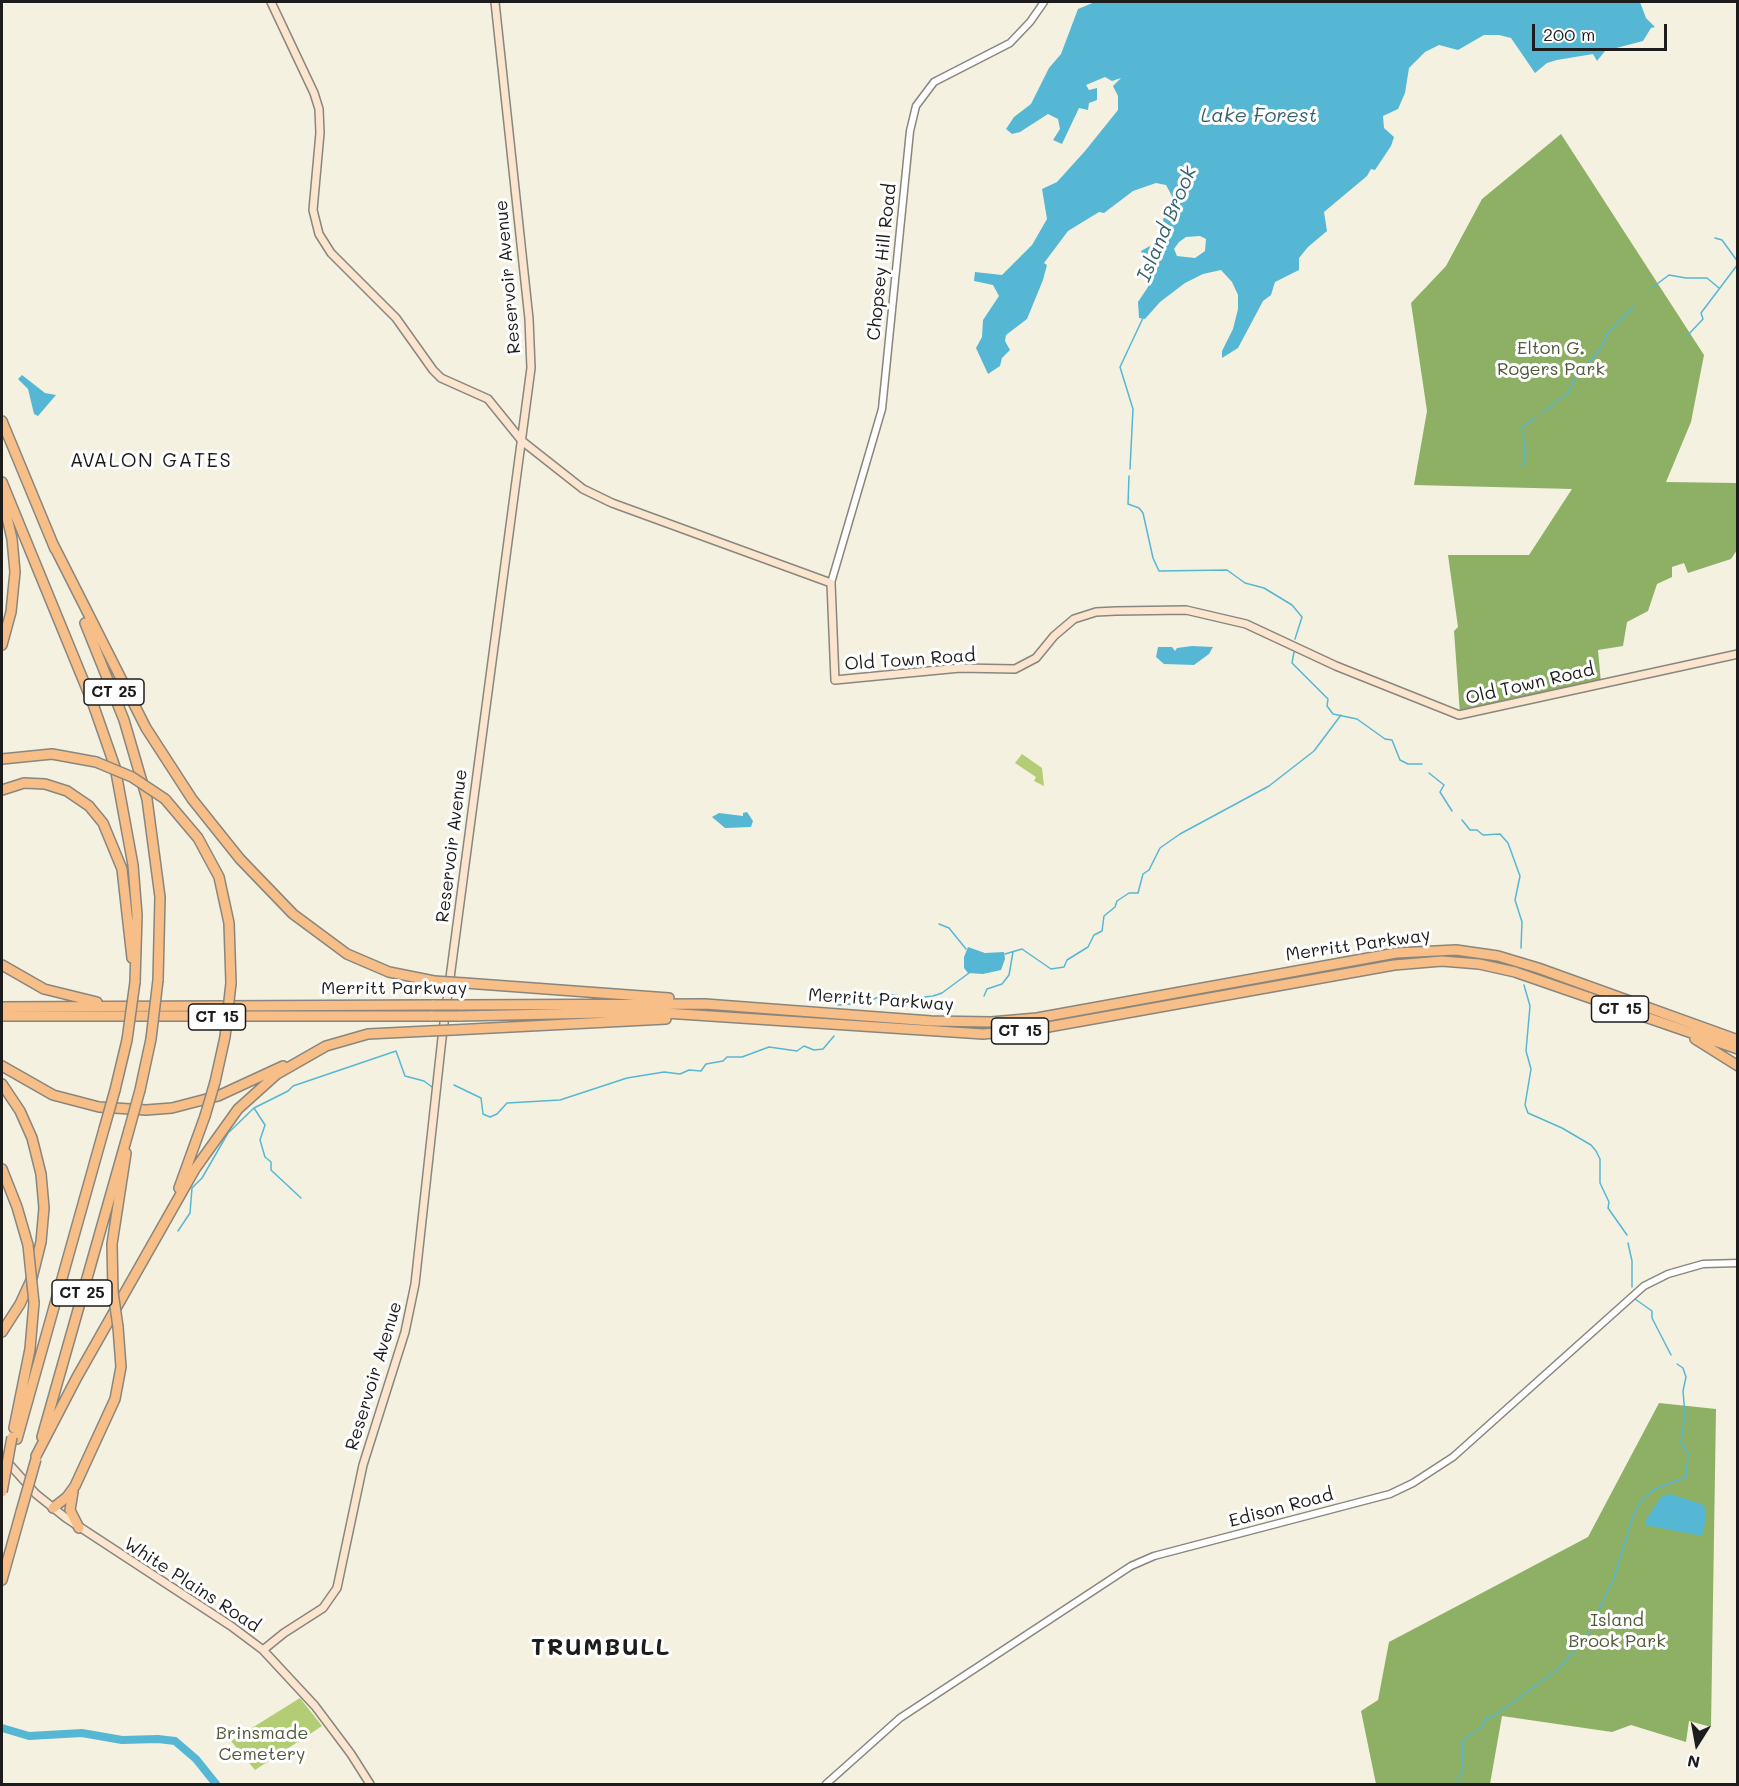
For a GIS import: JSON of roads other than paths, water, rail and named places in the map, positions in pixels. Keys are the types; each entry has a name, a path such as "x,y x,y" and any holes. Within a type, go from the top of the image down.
{"highway":[{"name":"CT 25","path":"2,421 119,704 143,782 159,880 159,980 151,1039 140,1090 2,1580"},
{"name":"CT 25","path":"2,482 96,713 117,775 129,833 137,932 135,982 127,1040 115,1090 14,1438 2,1493"},
{"path":"2,495 12,538 15,572 11,612 2,645"},
{"path":"53,544 146,728 192,799 240,859 293,914 347,954 388,972 434,981 726,1002 740,1007"},
{"path":"2,759 46,754 96,762 128,774 165,799 198,838 219,877 229,923 231,983 225,1037 215,1083 183,1179 148,1253"},
{"path":"2,790 24,783 45,784 67,791 89,806 103,823 117,850 123,875 135,982"},
{"name":"Merritt Parkway","path":"2,1007 637,1003 740,1007 931,1021 991,1022 1037,1018 1396,953 1456,950 1512,960 1737,1041"},
{"name":"Merritt Parkway","path":"2,1016 459,1016 650,1012 955,1033 1012,1032 1382,967 1442,961 1479,964 1515,972 1737,1049"},
{"path":"2,965 44,989 120,1006"},
{"path":"2,1066 53,1095 99,1107 146,1110 172,1108 218,1096 326,1047 368,1034 615,1020 739,1021 747,1018"},
{"path":"1695,1024 1737,1033"},
{"path":"1669,1026 1675,1031 1698,1040 1737,1066"},
{"path":"36,1458 77,1377 201,1158 224,1125 277,1074 326,1047"},
{"path":"2,1084 20,1111 32,1138 40,1165 44,1199 43,1234 32,1278 20,1304 2,1332"},
{"path":"53,1508 68,1497 77,1481 117,1391 121,1359 113,1292 112,1244 125,1171 129,1130"},
{"path":"2,1170 17,1207 28,1245 34,1303 30,1349 14,1438"},
{"path":"77,1481 70,1506 79,1528"}],"main road":[{"path":"271,2 319,109 319,146 313,206 319,234 339,262 396,318 433,370 441,378 488,399 522,441 592,494 831,584"},
{"name":"Reservoir Avenue","path":"263,1650 284,1633 323,1608 336,1588 363,1465 409,1319 490,668 531,368 531,340 495,2"},
{"name":"Old Town Road","path":"831,584 835,680 951,669 1015,669 1036,658 1054,636 1074,619 1096,612 1126,610 1186,610 1246,624 1336,666 1459,715 1737,654"},
{"name":"White Plains Road","path":"2,1456 19,1478 79,1528 231,1626 263,1650 315,1706 351,1754 370,1785"}],"street":[{"name":"Chopsey Hill Road","path":"831,584 882,409 910,131 916,106 934,82 1010,42 1030,22 1044,2"},
{"name":"Edison Road","path":"826,1785 900,1718 1131,1566 1154,1556 1390,1494 1413,1483 1432,1473 1453,1457 1644,1286 1668,1274 1703,1264 1737,1263"}],"water":[{"name":"Lake Forest","path":"1095,2 1640,2 1646,18 1655,27 1651,28 1643,41 1605,51 1597,61 1593,54 1557,60 1547,63 1535,73 1511,38 1499,35 1484,35 1458,50 1439,45 1425,52 1409,68 1405,93 1398,109 1383,116 1384,128 1394,137 1391,146 1375,170 1371,169 1367,176 1324,212 1327,231 1299,258 1299,270 1275,282 1271,295 1263,301 1238,348 1222,358 1222,351 1233,329 1238,309 1238,295 1232,282 1221,270 1203,274 1185,283 1160,302 1145,319 1139,318 1138,302 1148,287 1152,275 1141,251 1161,240 1164,213 1172,196 1166,185 1156,183 1133,191 1104,213 1099,212 1068,231 1044,263 1047,265 1043,280 1027,319 1006,335 1005,341 1010,350 1002,358 1000,366 988,374 976,348 982,337 983,320 999,296 993,285 974,281 975,272 1002,275 1032,245 1047,219 1042,189 1057,182 1118,110 1118,96 1113,86 1121,78 1112,81 1105,77 1086,85 1089,90 1097,88 1097,100 1089,103 1088,110 1079,108 1062,144 1053,140 1060,129 1058,119 1048,114 1020,132 1012,134 1006,129 1014,117 1031,104 1049,68 1061,54 1078,9","holes":["1200,236 1206,239 1205,251 1195,258 1177,256 1174,249 1186,237"]},
{"path":"22,375 45,393 56,395 38,416 34,414 28,389 18,379"},
{"path":"1158,647 1172,647 1175,651 1177,648 1213,647 1209,654 1194,665 1164,664 1156,657"},
{"path":"747,812 753,821 751,827 725,828 712,817 719,813 743,816 743,813"},
{"path":"968,947 985,953 1004,952 1005,959 1001,970 983,974 968,973 964,968 964,957"},
{"path":"1670,1494 1704,1505 1706,1518 1702,1536 1645,1525 1647,1518 1662,1496"}],"waterway":[{"path":"1715,238 1722,240 1738,262"},
{"path":"1687,336 1703,319 1701,313 1738,264"},
{"path":"1653,287 1669,275 1707,278 1719,288"},
{"path":"1542,413 1569,392 1573,382 1601,348 1607,334 1634,306"},
{"name":"Island Brook","path":"1130,469 1133,409 1120,367 1143,318"},
{"path":"1522,466 1525,460 1523,427 1536,417"},
{"name":"Island Brook","path":"1129,476 1128,504 1139,508 1143,513 1153,558 1159,571 1227,570 1245,583 1264,588 1292,605 1302,617 1295,639"},
{"name":"Island Brook","path":"1294,652 1292,663 1328,699 1327,706 1333,714 1357,719 1385,739 1392,740 1400,760 1408,764 1422,764"},
{"path":"1005,954 1022,949 1051,969 1064,967 1067,960 1088,947 1094,935 1102,931 1104,916 1115,907 1117,901 1129,893 1138,893 1143,874 1149,870 1160,848 1180,834 1269,786 1314,751 1341,715"},
{"name":"Island Brook","path":"1429,773 1444,785 1440,792 1452,811"},
{"name":"Island Brook","path":"1462,820 1470,830 1477,830 1483,835 1500,834 1508,843 1520,876 1515,900 1522,922 1521,948"},
{"path":"939,924 949,928 966,949"},
{"path":"984,996 987,989 1002,984 1009,975 1013,952"},
{"path":"838,1005 863,1003 887,994 916,998 933,996 942,993 969,973"},
{"name":"Island Brook","path":"1524,985 1530,1006 1526,1051 1531,1069 1525,1105 1528,1113 1562,1128 1591,1145 1596,1151 1600,1159 1600,1183 1609,1202 1608,1208 1627,1235"},
{"path":"454,1085 481,1098 483,1114 490,1117 497,1114 507,1103 560,1100 627,1078 664,1072 680,1074 689,1070 701,1071 706,1064 723,1061 727,1057 742,1057 769,1047 797,1051 804,1046 814,1050 823,1049 834,1036"},
{"path":"178,1231 190,1213 192,1188 202,1178 228,1133 254,1108 288,1091 293,1086 396,1051 405,1076 424,1081 432,1087"},
{"path":"254,1108 265,1125 260,1140 265,1157 271,1162 271,1170 301,1198"},
{"name":"Island Brook","path":"1628,1243 1632,1261 1632,1287"},
{"name":"Island Brook","path":"1635,1299 1652,1311 1652,1318 1671,1355"},
{"name":"Island Brook","path":"1457,1784 1464,1766 1462,1761 1463,1740 1482,1727 1485,1719 1494,1716 1557,1670 1585,1640 1614,1578 1633,1516 1641,1501 1653,1490 1686,1477 1688,1454 1681,1442 1685,1415 1683,1391 1686,1377 1683,1368 1677,1364"},
{"path":"2,1728 29,1736 82,1733 122,1740 175,1741 196,1759 216,1784"}],"district":[{"name":"AVALON GATES","path":"151,461"},
{"name":"TRUMBULL","path":"601,1648"}],"park label":[{"name":"Elton G. Rogers Park","path":"1551,358"},
{"name":"Island Brook Park","path":"1617,1630"},
{"name":"Brinsmade Cemetery","path":"262,1743"}]}
